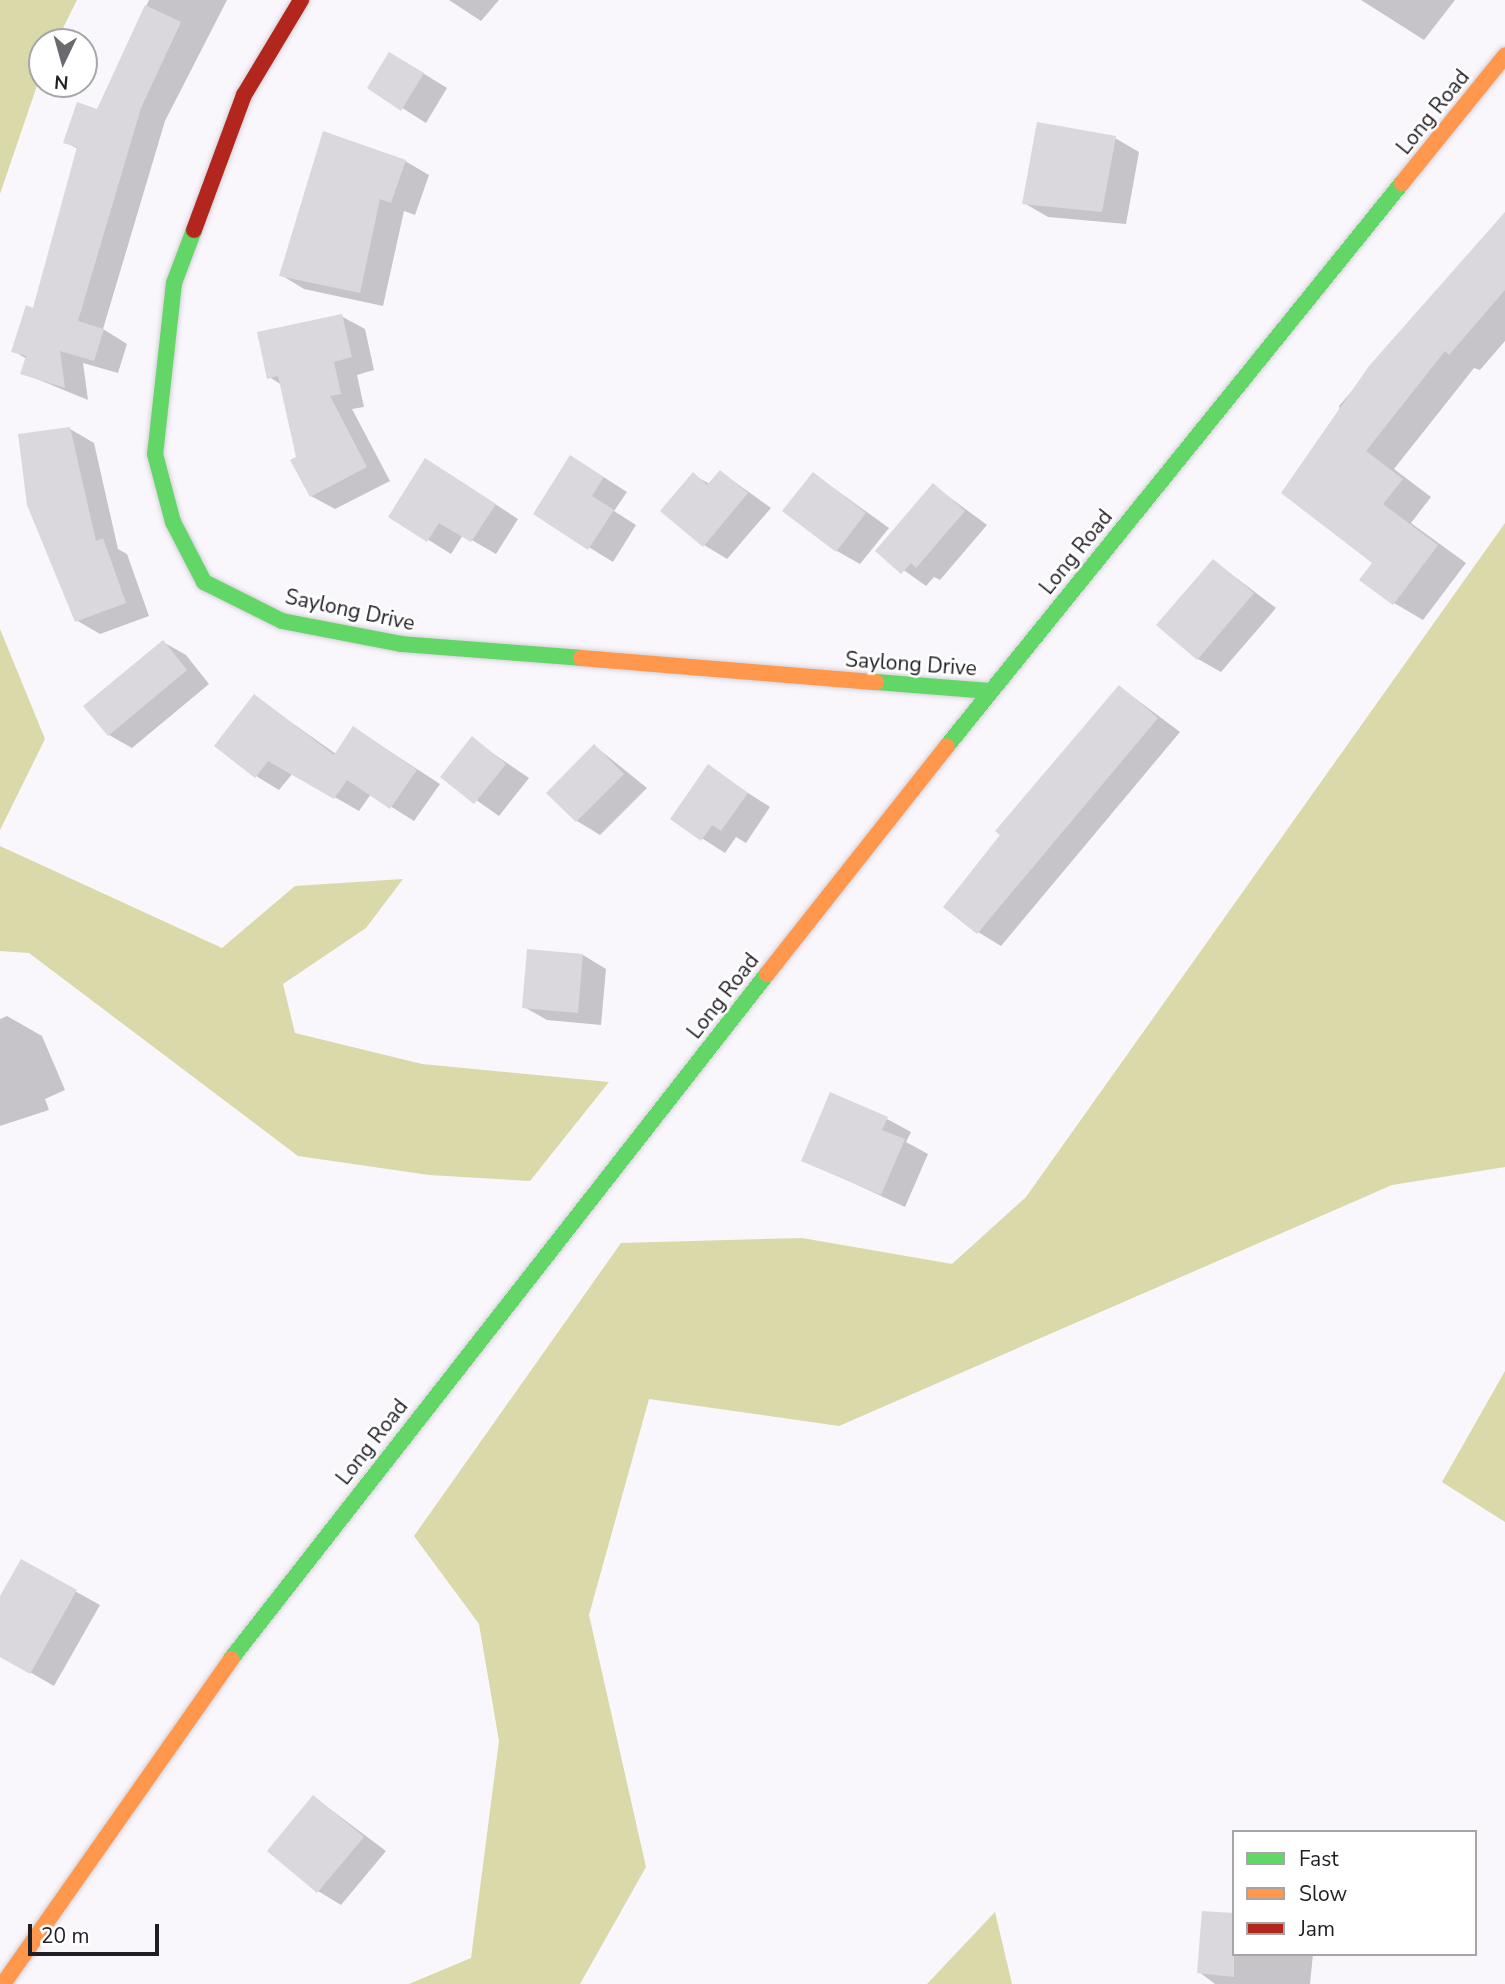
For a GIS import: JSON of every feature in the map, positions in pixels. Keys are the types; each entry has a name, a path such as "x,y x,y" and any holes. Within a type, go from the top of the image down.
{"street":[{"name":"Saylong Drive","path":"301,0 244,95 174,283 155,454 173,522 204,582 282,621 401,644 990,691"},
{"name":"Long Road","path":"3,1984 153,1762 303,1563 990,691 1505,56"}],"green space":[{"path":"0,0 77,0 63,28 28,28 28,98 33,98 0,194"},
{"path":"1505,523 1505,1167 1392,1185 839,1426 649,1399 589,1615 646,1867 580,1984 409,1984 471,1958 499,1741 479,1624 414,1536 621,1243 802,1238 952,1264 1026,1197"},
{"path":"0,629 45,739 0,830"},
{"path":"0,846 222,948 295,886 403,879 366,928 283,984 295,1033 422,1064 609,1082 530,1181 429,1175 298,1156 29,953 0,951"},
{"path":"1505,1371 1505,1522 1442,1482"},
{"path":"995,1912 1012,1984 927,1984"}],"building":[{"path":"145,5 181,22 141,108 78,321 104,329 94,361 60,351 65,388 20,374 26,356 11,352 26,305 33,308 77,147 63,143 77,102 97,109"},
{"path":"389,52 424,73 401,111 367,88"},
{"path":"1037,122 1116,136 1102,212 1022,204"},
{"path":"323,131 406,160 391,203 380,199 360,293 279,276"},
{"path":"1505,212 1505,290 1449,355 1445,351 1366,451 1403,479 1383,504 1438,545 1393,605 1359,580 1372,563 1281,493 1369,366"},
{"path":"342,314 352,357 334,362 341,394 330,396 367,467 310,497 290,460 296,457 278,376 267,379 257,332"},
{"path":"70,427 96,541 103,538 126,603 75,622 27,505 18,434"},
{"path":"570,455 604,477 592,496 614,510 588,550 533,514"},
{"path":"425,458 496,504 471,542 439,523 427,542 388,517"},
{"path":"720,470 748,493 703,547 660,511 693,472 707,485"},
{"path":"813,472 866,513 836,552 782,511"},
{"path":"933,483 965,511 916,568 911,563 901,574 875,551"},
{"path":"1213,559 1254,593 1197,660 1156,625"},
{"path":"163,640 187,670 108,736 83,706"},
{"path":"1119,685 1158,718 977,934 943,907 1000,835 995,831"},
{"path":"254,694 334,755 353,726 417,770 390,809 347,780 334,799 268,761 255,778 214,746"},
{"path":"472,736 506,764 474,804 440,777"},
{"path":"594,744 624,774 576,822 546,793"},
{"path":"708,764 748,793 721,831 712,825 701,841 670,819"},
{"path":"527,949 583,954 578,1013 522,1008"},
{"path":"830,1092 888,1117 882,1130 905,1139 881,1195 801,1161"},
{"path":"21,1559 77,1590 30,1674 0,1657 0,1596"},
{"path":"313,1795 364,1837 317,1893 267,1851"},
{"path":"1202,1911 1232,1913 1234,1977 1197,1973"}],"traffic: fast":[{"path":"947,746 1402,183"},
{"path":"194,230 174,283 155,454 173,522 204,582 282,621 401,644 581,658"},
{"path":"876,682 990,691"},
{"path":"231,1659 767,974"}],"traffic: slow":[{"path":"1402,183 1505,56"},
{"path":"581,658 876,682"},
{"path":"767,974 947,746"},
{"path":"3,1984 231,1659"}],"traffic: jam":[{"path":"194,230 244,95 301,0"}]}
